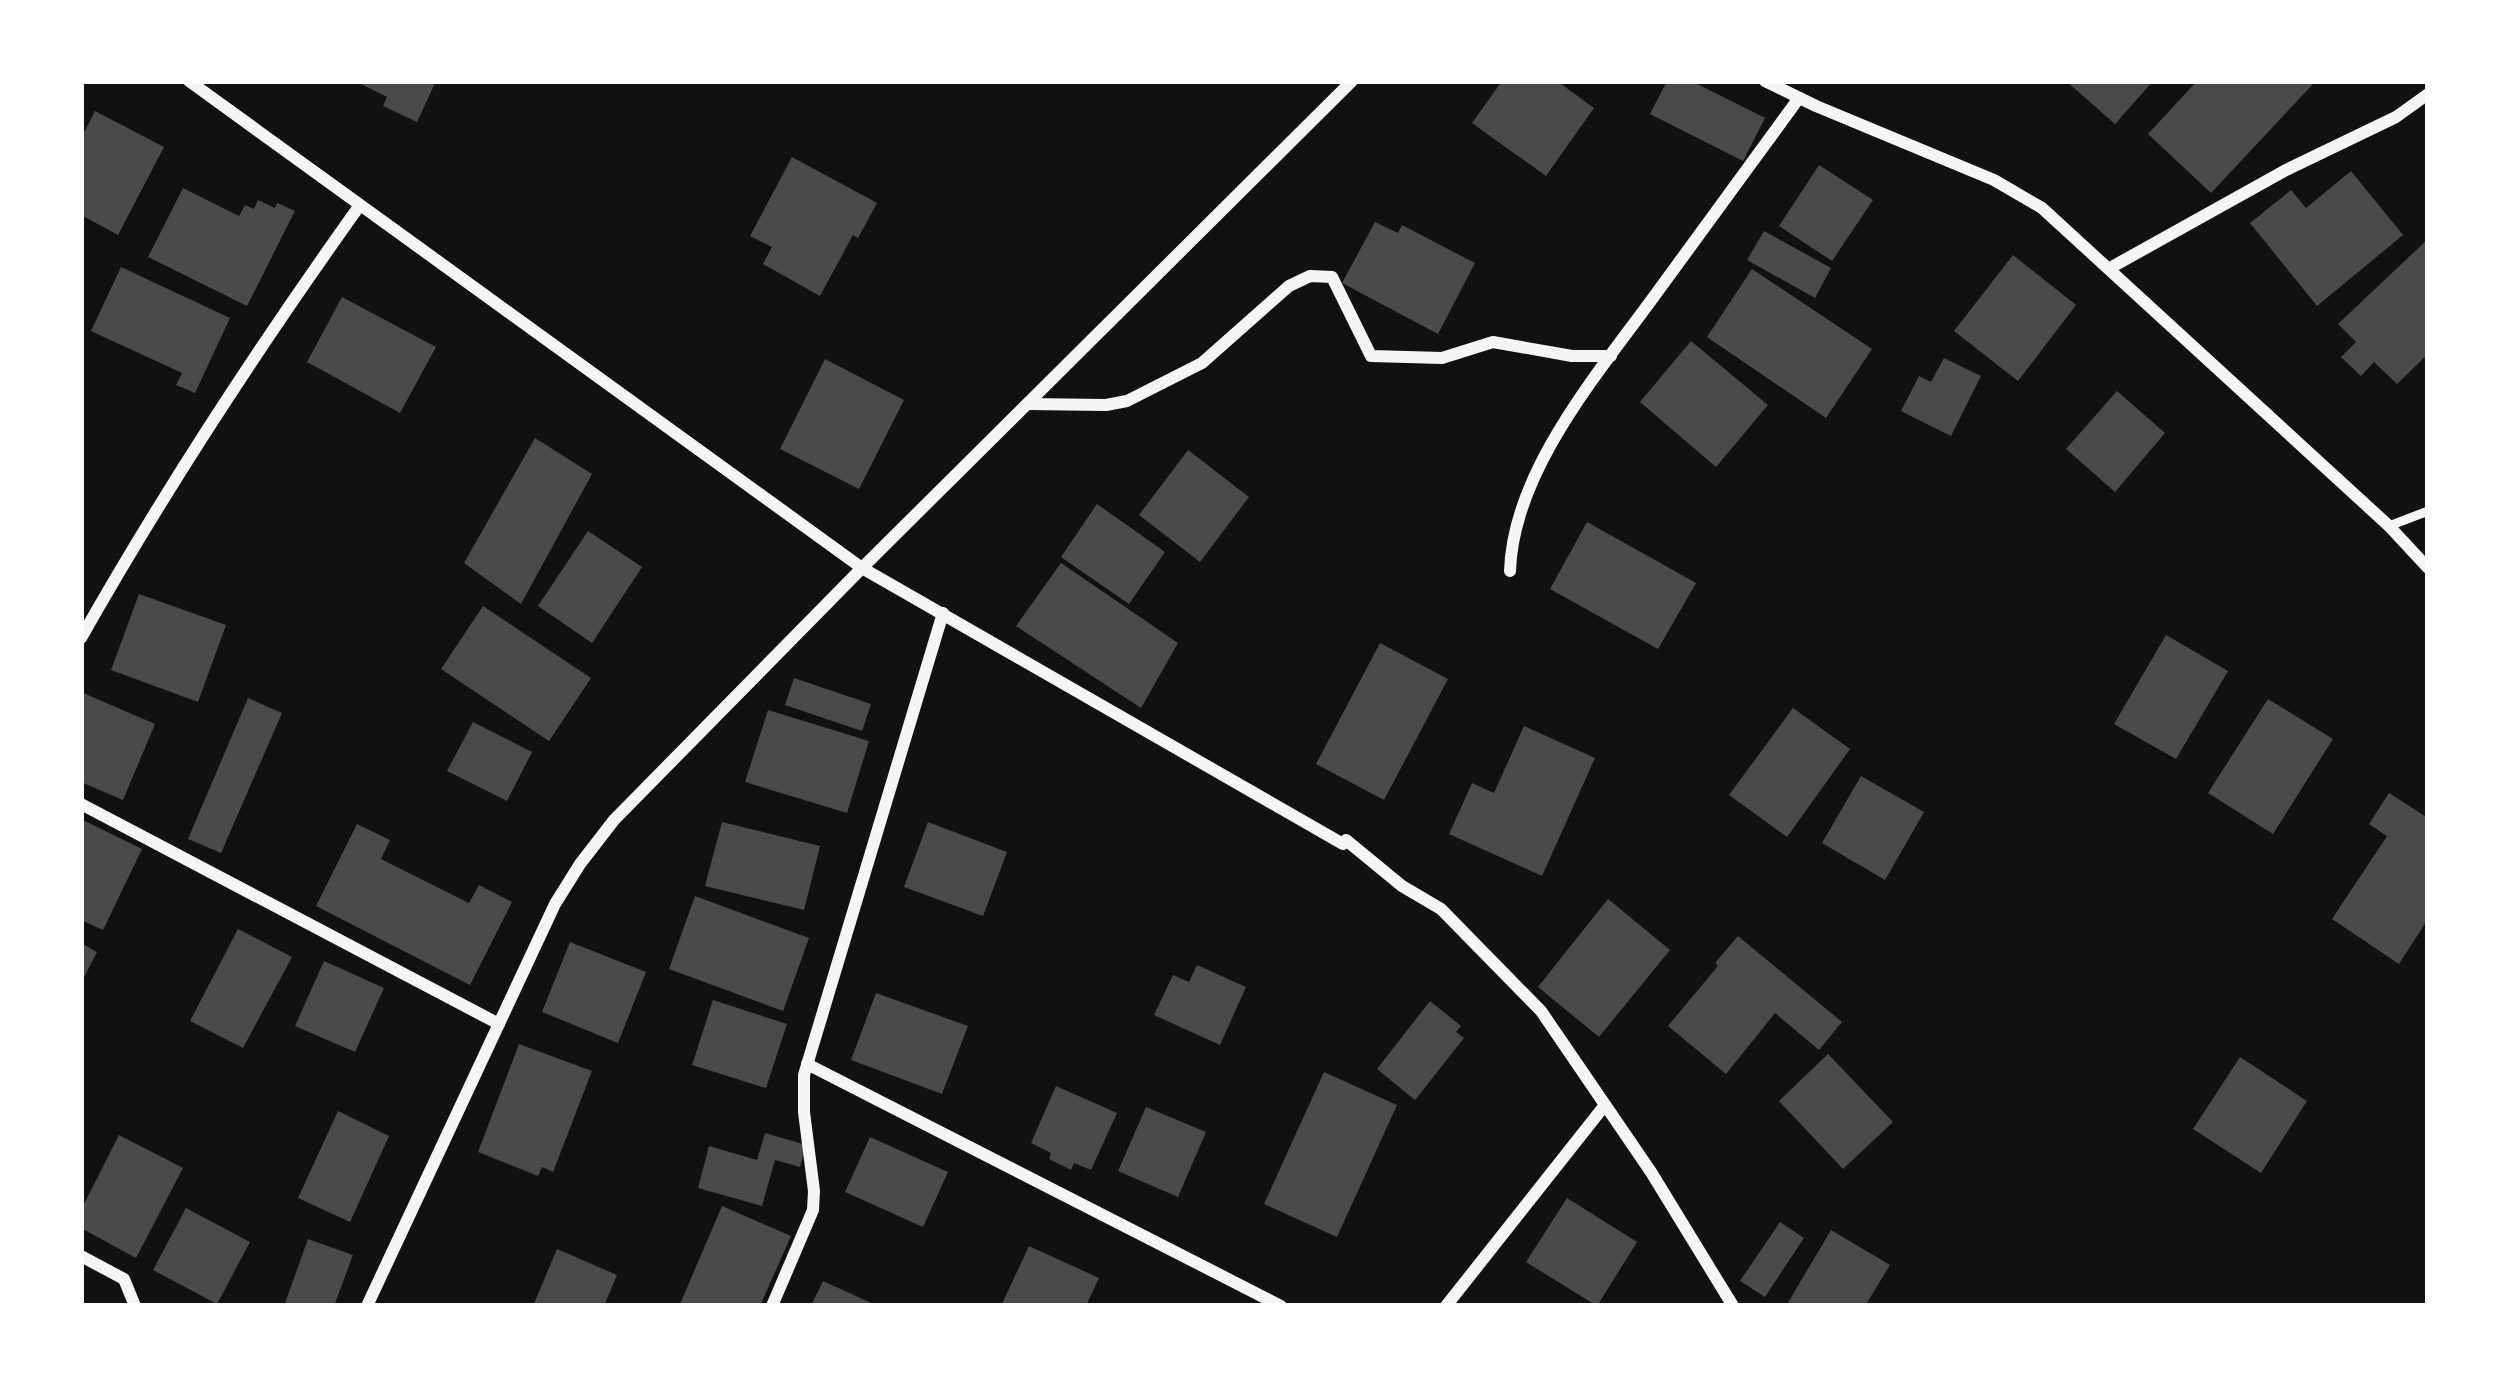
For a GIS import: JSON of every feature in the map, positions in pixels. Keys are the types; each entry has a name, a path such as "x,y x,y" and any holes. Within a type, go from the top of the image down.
{"street":[{"path":"189,81 862,568 1343,844 1346,840 1402,886 1441,909 1541,1011 1651,1172 1732,1306"},
{"path":"367,1306 555,904 614,820 1352,81"},
{"path":"1765,81 1994,180 2042,208 2389,526 2428,568"},
{"path":"2110,268 2286,170 2396,117 2428,94"},
{"path":"1510,571 1510,544 1521,504 1578,401 1799,98"},
{"path":"81,638 232,389 360,205"},
{"path":"1028,404 1127,401 1202,363 1289,286 1310,276 1332,277 1371,356 1442,358 1493,342 1571,356 1611,356"},
{"path":"772,1306 813,1210 803,1112 807,1064 943,614"},
{"path":"81,804 499,1024"},
{"path":"807,1064 1281,1306"},
{"path":"1446,1306 1605,1105"},
{"path":"81,1256 124,1280 135,1306"}],"lane":[{"path":"2389,526 2428,511"}],"building":[{"path":"355,81 436,81 417,122 383,106 387,97"},
{"path":"1502,81 1557,81 1594,108 1546,176 1472,123"},
{"path":"1667,81 1691,81 1765,118 1743,161 1650,114"},
{"path":"2066,81 2153,81 2115,124"},
{"path":"2197,81 2313,84 2211,193 2148,134"},
{"path":"95,111 164,147 118,235 81,215 81,139"},
{"path":"792,157 877,203 858,238 853,235 820,296 763,264 772,247 750,236"},
{"path":"1819,165 1873,200 1832,261 1779,226"},
{"path":"2351,171 2403,235 2317,306 2250,223 2291,190 2306,208"},
{"path":"183,188 239,216 245,205 254,209 258,200 295,211 247,306 148,257"},
{"path":"1375,222 1398,233 1402,225 1475,263 1438,334 1342,283"},
{"path":"1764,231 1831,268 1815,298 1747,260"},
{"path":"2428,239 2428,354 2397,384 2374,362 2361,376 2341,357 2356,342 2338,324"},
{"path":"2013,255 2076,305 2018,381 1954,331"},
{"path":"121,267 230,318 195,393 176,385 182,373 91,331"},
{"path":"1752,269 1872,349 1826,418 1707,337"},
{"path":"342,297 436,347 400,413 307,362"},
{"path":"1691,341 1768,405 1716,467 1640,402"},
{"path":"1944,358 1981,376 1951,436 1901,411 1919,376 1931,382"},
{"path":"825,359 904,400 859,489 780,449"},
{"path":"2117,391 2165,433 2115,492 2066,449"},
{"path":"535,438 592,474 521,604 464,563"},
{"path":"1188,450 1249,497 1200,562 1139,515"},
{"path":"1097,504 1165,552 1129,604 1061,557"},
{"path":"1587,522 1696,583 1658,649 1550,589"},
{"path":"588,531 642,567 592,643 538,606"},
{"path":"1061,563 1178,643 1141,708 1016,626"},
{"path":"139,594 226,625 198,702 111,670"},
{"path":"483,606 591,678 549,741 441,669"},
{"path":"2166,635 2228,671 2176,759 2114,724"},
{"path":"1380,643 1448,679 1384,800 1316,764"},
{"path":"794,678 871,704 862,731 785,705"},
{"path":"81,692 155,724 123,800 81,782"},
{"path":"248,698 282,713 221,853 188,839"},
{"path":"2268,699 2333,739 2273,834 2208,793"},
{"path":"1793,708 1850,749 1787,837 1729,795"},
{"path":"768,710 869,741 847,813 745,782"},
{"path":"473,722 532,752 507,801 447,771"},
{"path":"1524,726 1595,758 1542,876 1449,834 1472,783 1494,793"},
{"path":"1861,776 1924,812 1885,880 1822,843"},
{"path":"2389,793 2428,818 2428,919 2399,964 2332,919 2387,836 2369,824"},
{"path":"81,819 142,849 103,930 81,920"},
{"path":"722,822 820,846 804,910 705,886"},
{"path":"928,822 1007,852 983,916 904,887"},
{"path":"357,824 390,840 381,859 469,903 479,885 512,902 470,985 316,906"},
{"path":"695,896 809,938 783,1011 669,969"},
{"path":"1608,899 1670,950 1599,1037 1538,987"},
{"path":"238,929 292,957 243,1048 190,1021"},
{"path":"1738,936 1842,1022 1819,1050 1775,1013 1726,1074 1668,1026"},
{"path":"570,942 646,972 618,1043 542,1012"},
{"path":"81,943 97,952 81,983"},
{"path":"324,961 384,988 355,1052 295,1026"},
{"path":"1197,965 1246,987 1220,1045 1154,1015 1173,975 1189,982"},
{"path":"876,993 968,1026 942,1094 851,1060"},
{"path":"713,1000 787,1024 766,1088 692,1065"},
{"path":"1430,1001 1461,1026 1456,1032 1464,1038 1415,1100 1377,1069"},
{"path":"519,1044 592,1071 553,1172 542,1167 538,1176 478,1152"},
{"path":"1828,1054 1893,1122 1843,1169 1779,1101"},
{"path":"2240,1057 2307,1101 2261,1173 2193,1129"},
{"path":"1324,1072 1397,1105 1337,1237 1264,1204"},
{"path":"1056,1086 1117,1113 1091,1170 1074,1163 1071,1170 1031,1143"},
{"path":"1146,1107 1206,1132 1178,1197 1118,1171"},
{"path":"338,1111 389,1136 350,1222 298,1198"},
{"path":"765,1133 806,1145 800,1167 775,1160 762,1206 698,1188 709,1146 757,1160"},
{"path":"119,1135 183,1168 136,1258 81,1228 81,1210"},
{"path":"870,1137 948,1172 923,1227 845,1192"},
{"path":"1567,1198 1637,1242 1597,1306 1526,1262"},
{"path":"722,1206 791,1236 760,1306 680,1304"},
{"path":"186,1208 250,1242 217,1304 153,1270"},
{"path":"1780,1222 1804,1238 1765,1297 1740,1281"},
{"path":"1831,1230 1890,1265 1865,1306 1786,1306"},
{"path":"308,1239 353,1255 334,1306 284,1306"},
{"path":"1029,1246 1099,1278 1086,1306 1001,1306"},
{"path":"557,1249 617,1275 604,1306 533,1306"},
{"path":"823,1281 878,1306 811,1306"}]}
